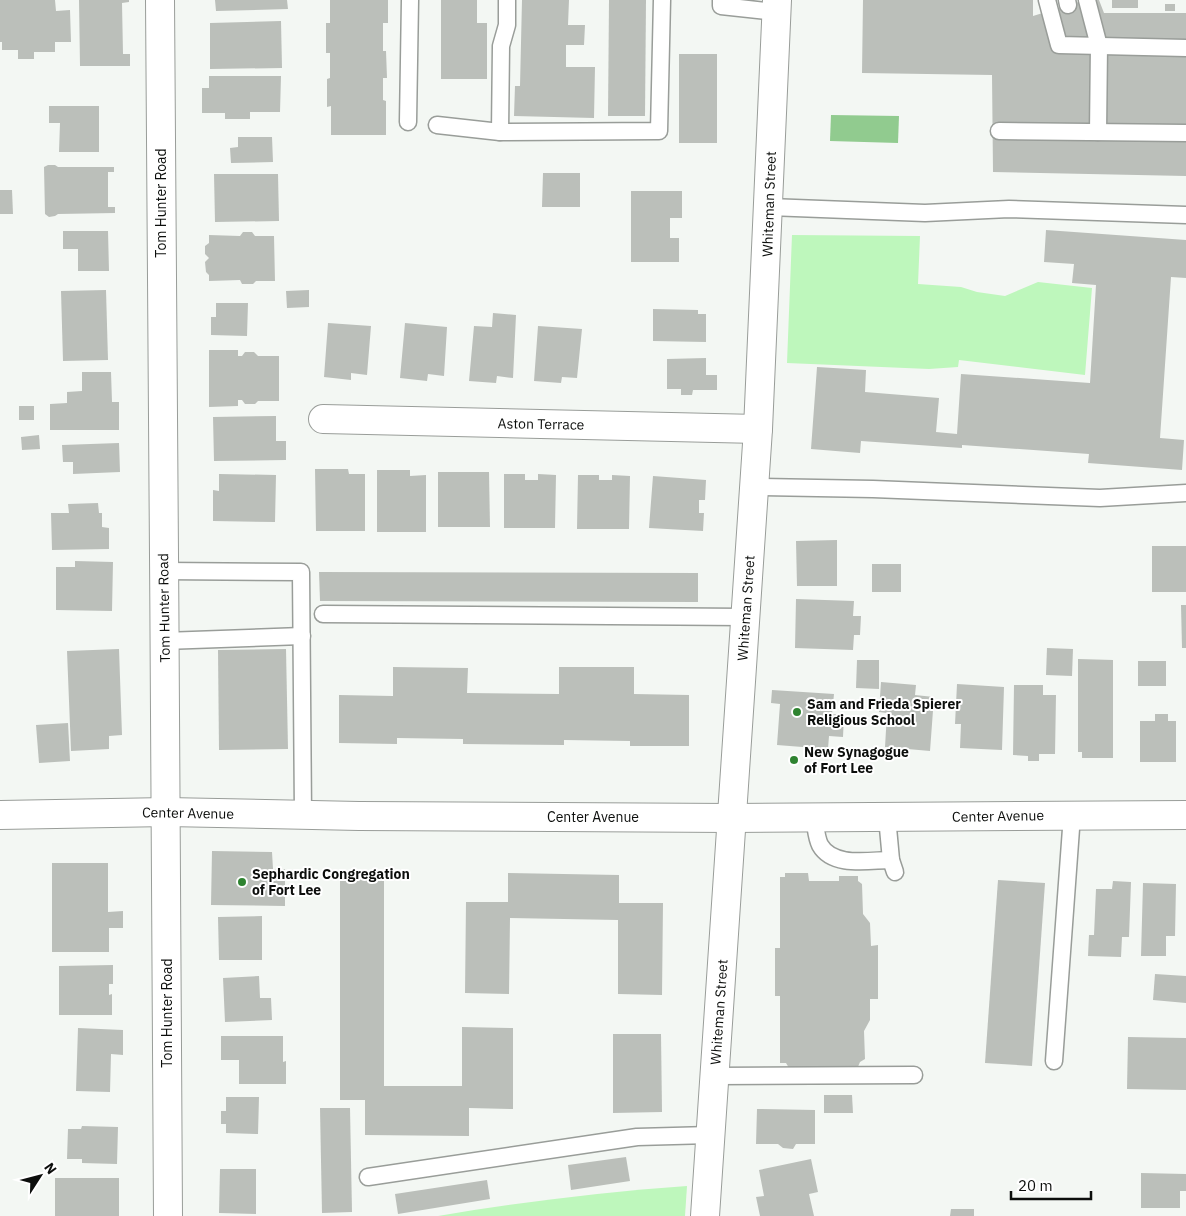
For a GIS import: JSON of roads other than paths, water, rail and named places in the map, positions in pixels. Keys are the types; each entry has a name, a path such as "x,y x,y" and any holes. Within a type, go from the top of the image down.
{"street":[{"name":"Tom Hunter Road","path":"160,0 163,571 167,812 168,1216"},
{"name":"Whiteman Street","path":"705,1216 758,429 769,206 776,6"},
{"name":"Aston Terrace","path":"323,419 758,429"},
{"name":"Center Avenue","path":"0,815 167,812 303,815 732,818 1186,815"}],"lane":[{"path":"408,122 410,0"},
{"path":"500,132 501,46 507,25 507,0"},
{"path":"437,125 500,132 659,131 662,0"},
{"path":"721,0 721,6 776,6"},
{"path":"1047,0 1058,45 1186,48"},
{"path":"1087,0 1099,46 1098,132"},
{"path":"999,131 1186,133"},
{"path":"769,206 925,213 1009,209 1186,215"},
{"path":"754,487 873,489 1100,498 1186,493"},
{"path":"163,571 301,572 303,815"},
{"path":"323,614 745,617"},
{"path":"164,641 302,636"},
{"path":"1054,1061 1072,815"},
{"path":"814,818 820,845 830,856 893,866 887,817"},
{"path":"714,1076 914,1076"},
{"path":"368,1177 637,1137 710,1135"}],"place":[{"name":"Sam and Frieda Spierer Religious School","path":"797,712"},
{"name":"New Synagogue of Fort Lee","path":"794,760"},
{"name":"Sephardic Congregation of Fort Lee","path":"242,882"}]}
